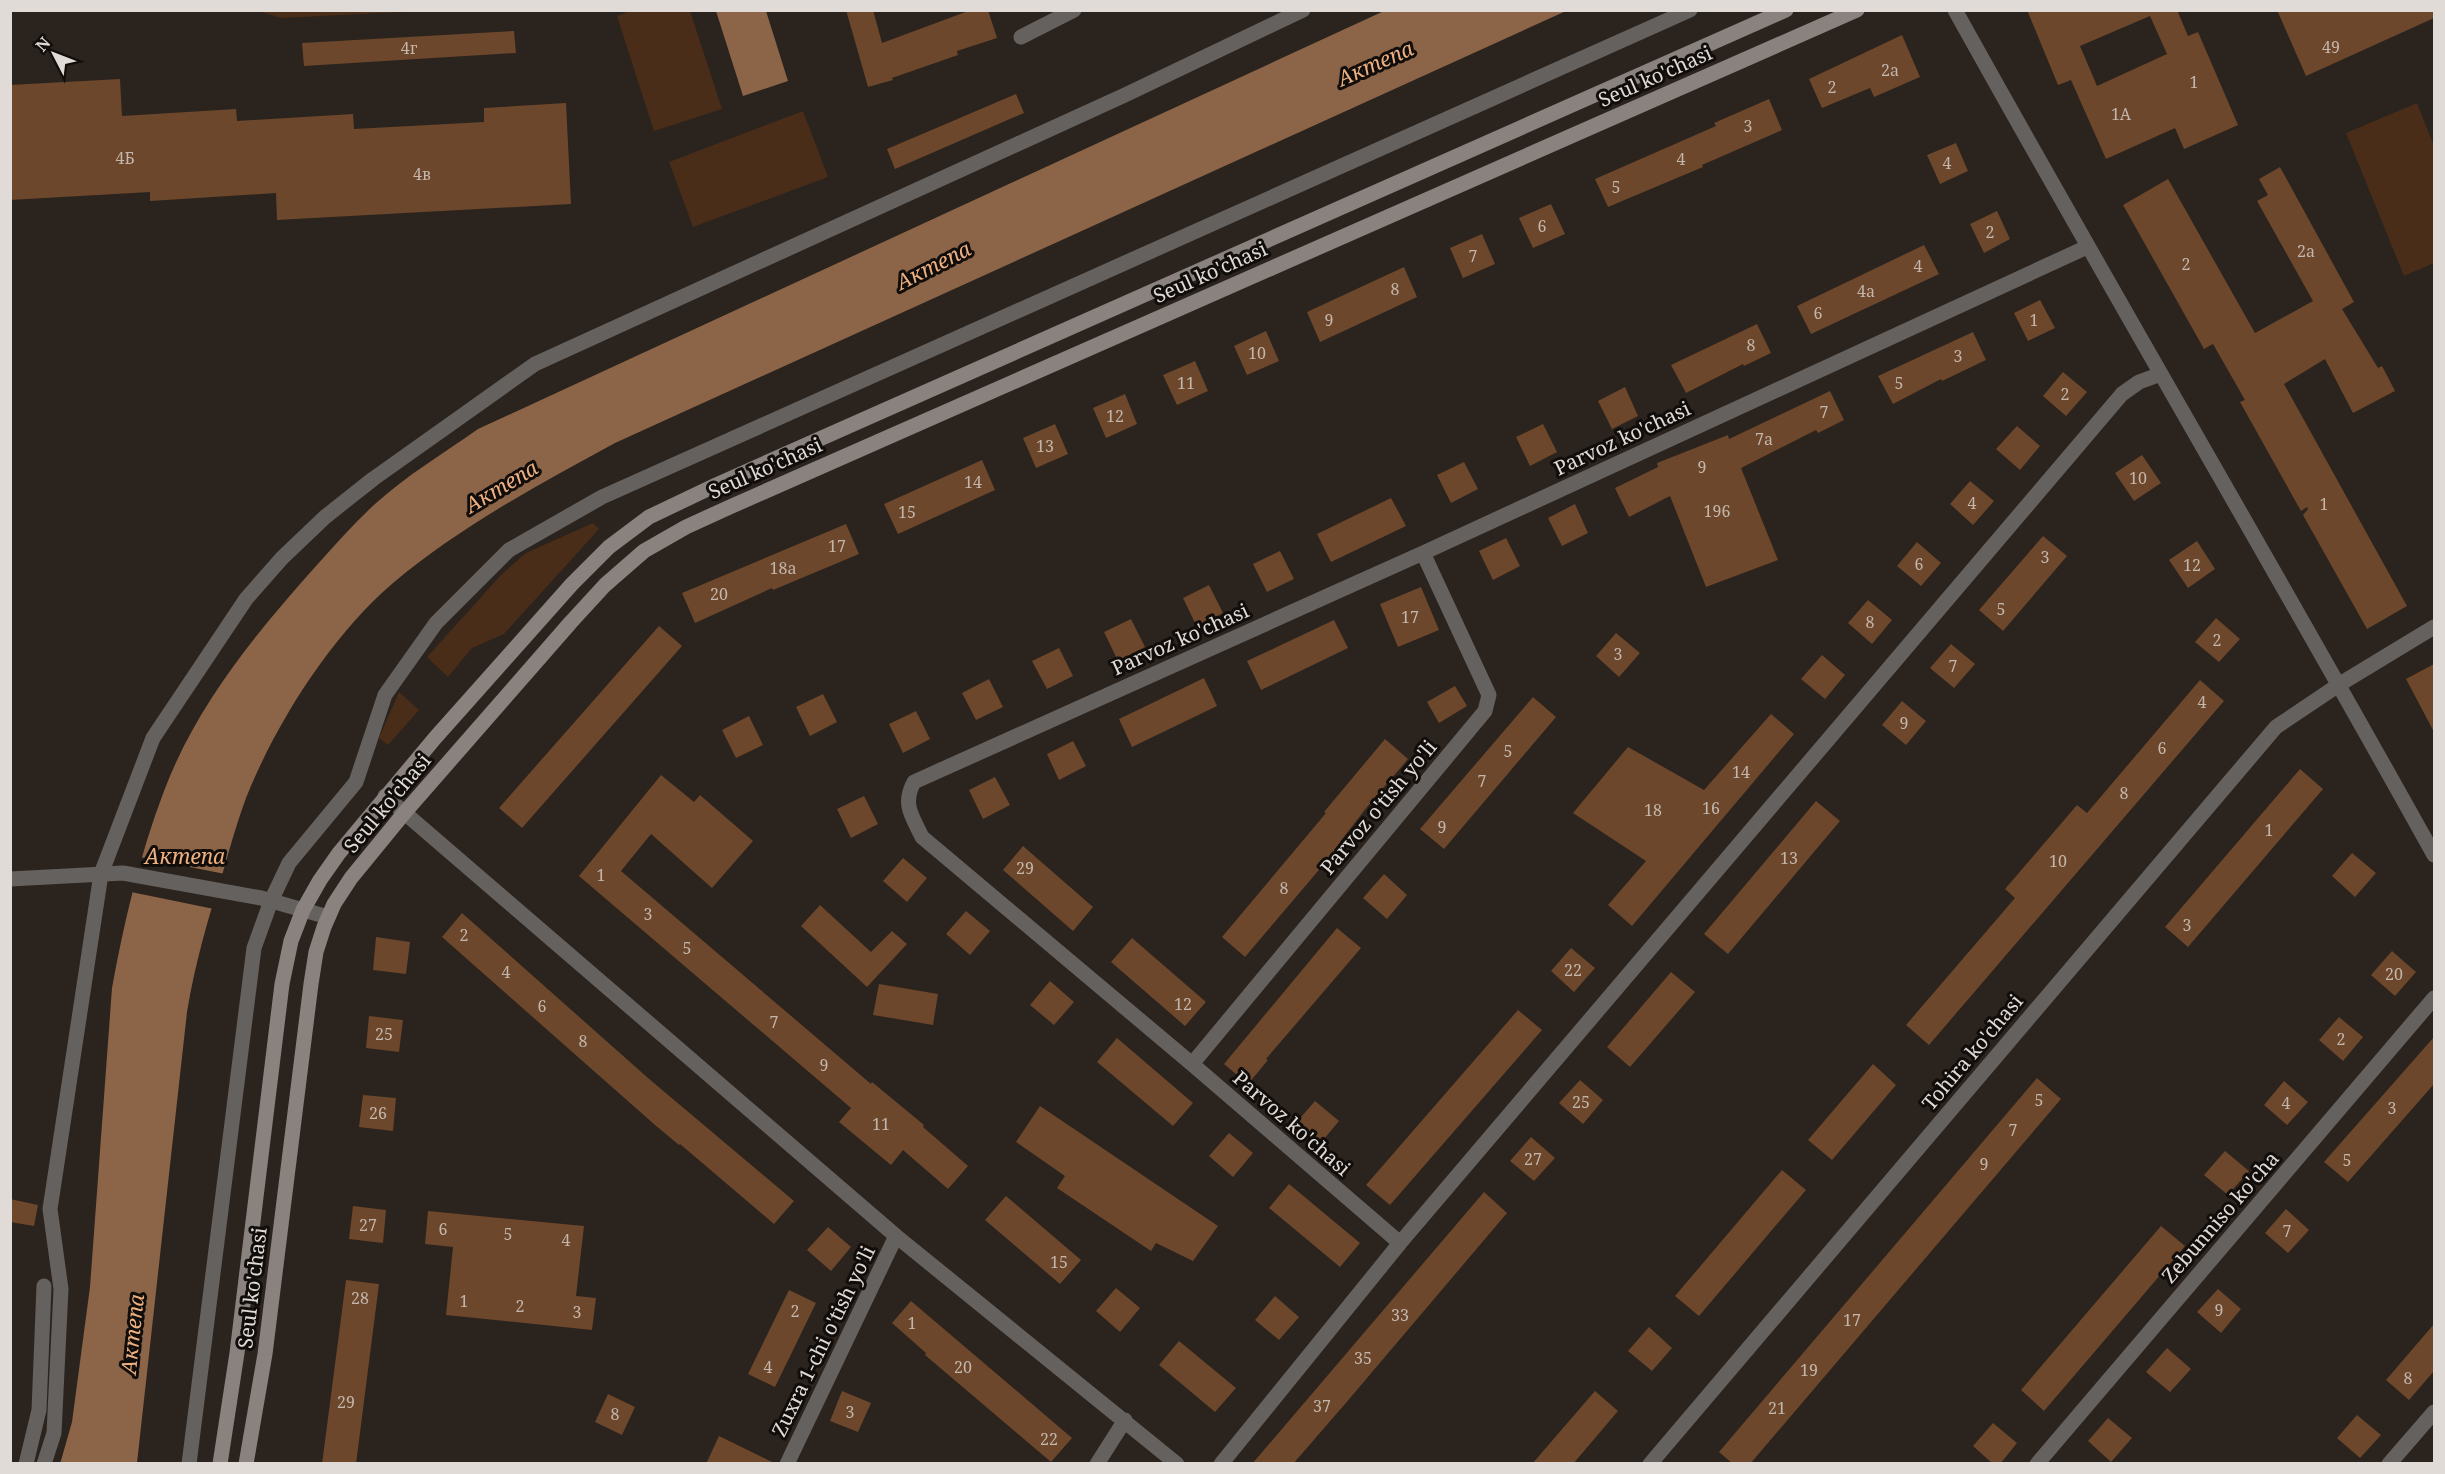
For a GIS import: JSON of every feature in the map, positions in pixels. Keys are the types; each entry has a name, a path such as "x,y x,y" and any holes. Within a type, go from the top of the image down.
{"main road":[{"name":"Seul ko'chasi","path":"220,1464 237,1353 282,984 291,941 303,910 334,860 386,796 572,584 609,547 649,518 716,485 1786,10"},
{"name":"Seul ko'chasi","path":"246,1464 265,1354 311,984 316,952 328,917 351,879 405,812 605,585 633,559 664,538 754,496 1857,10"}],"street":[{"path":"1022,37 1074,10"},
{"path":"44,1464 54,1433 61,1289 50,1209 101,874 153,738 246,599 282,558 325,517 373,479 535,364 1103,105 1303,10"},
{"path":"189,1464 254,948 266,900 289,863 356,782 385,695 436,623 509,550 602,497 1690,10"},
{"path":"1955,10 2087,247 2340,684 2434,855"},
{"name":"Parvoz ko'chasi","path":"1400,1243 922,837 909,810 907,794 914,782 1423,553 2087,247"},
{"path":"1221,1464 1400,1243 2122,394 2139,382 2161,374"},
{"name":"Parvoz o'tish yo'li","path":"1192,1064 1485,711 1489,695 1423,553"},
{"name":"Tohira ko'chasi","path":"1650,1464 2276,727 2340,684 2434,627"},
{"path":"386,796 896,1236 1177,1464"},
{"path":"10,879 123,873 266,900 328,917"},
{"name":"Zebunniso ko'cha","path":"2037,1464 2434,998"},
{"name":"Zuxra 1-chi o'tish yo'li","path":"787,1464 896,1236"},
{"path":"26,1464 39,1410 44,1286"},
{"path":"2389,1464 2434,1412"},
{"path":"1097,1464 1125,1420"}],"shaded area":[{"path":"259,10 422,11 281,18"},
{"path":"633,10 690,11 722,109 654,131 617,16"},
{"path":"2417,103 2434,146 2434,263 2404,276 2346,133"},
{"path":"803,111 828,177 693,227 669,162"},
{"path":"593,523 599,529 504,634 472,648 448,677 427,657 501,575 526,553"},
{"path":"399,692 419,710 388,745 379,738"}],"water":[{"path":"716,11 766,11 788,81 743,96"},
{"name":"Актепа","path":"1384,11 1566,11 615,443 501,507 446,543 393,583 348,628 289,711 258,769 237,825 198,959 187,1012 137,1463 60,1464 72,1422 90,1287 112,988 127,913 147,839 177,760 210,700 271,617 337,542 387,493 478,429"}],"pier":[{"path":"140,857 225,874 214,909 131,892"}],"building":[{"path":"846,10 873,10 882,43 971,10 988,10 997,38 957,51 958,55 892,78 893,80 868,87"},
{"path":"2027,10 2177,10 2188,36 2198,32 2238,125 2184,149 2175,128 2106,159 2071,80 2058,85","holes":["2150,16 2167,54 2097,86 2080,46"]},
{"path":"2277,10 2434,10 2434,18 2306,76"},
{"path":"514,31 516,53 304,66 302,43"},
{"path":"1902,35 1920,77 1874,97 1870,88 1822,108 1809,79"},
{"path":"120,79 122,116 236,109 237,121 353,114 354,129 484,122 484,108 566,103 571,204 277,220 276,193 150,201 150,192 10,200 10,85"},
{"path":"1016,94 1024,113 895,169 887,149"},
{"path":"1769,99 1782,130 1702,165 1703,167 1608,207 1595,179 1716,126 1714,123"},
{"path":"1956,143 1968,171 1940,184 1927,155"},
{"path":"2280,167 2354,302 2342,309 2378,368 2382,366 2395,391 2353,413 2325,359 2284,384 2407,606 2367,629 2303,515 2307,507 2301,511 2240,402 2245,400 2213,344 2204,349 2123,205 2168,179 2255,333 2313,301 2257,201 2268,195 2259,179"},
{"path":"1551,204 1565,234 1533,248 1519,218"},
{"path":"1997,211 2010,239 1984,253 1970,224"},
{"path":"1482,234 1495,264 1463,278 1450,248"},
{"path":"1924,245 1939,274 1811,334 1797,306"},
{"path":"1404,267 1417,297 1320,342 1307,312"},
{"path":"2040,300 2055,328 2028,341 2014,313"},
{"path":"1757,324 1771,353 1744,366 1743,364 1686,393 1671,365"},
{"path":"1266,331 1279,361 1247,375 1234,346"},
{"path":"1973,332 1986,360 1942,381 1941,379 1893,404 1878,376"},
{"path":"1195,361 1208,391 1177,405 1163,375"},
{"path":"2063,372 2087,392 2066,416 2043,396"},
{"path":"1625,387 1638,416 1612,429 1598,401"},
{"path":"1830,391 1844,420 1818,433 1816,430 1741,468 1778,560 1706,587 1670,496 1629,517 1615,488 1658,467 1657,463 1728,435 1729,439"},
{"path":"1125,394 1137,424 1106,438 1093,408"},
{"path":"1055,424 1068,454 1036,468 1023,438"},
{"path":"1543,424 1557,452 1530,466 1516,437"},
{"path":"2017,426 2040,446 2020,470 1996,449"},
{"path":"2142,455 2161,483 2134,501 2115,473"},
{"path":"982,460 995,490 898,534 884,504"},
{"path":"1464,462 1478,489 1451,503 1437,475"},
{"path":"1970,481 1994,501 1973,525 1950,504"},
{"path":"1391,498 1406,526 1331,562 1317,534"},
{"path":"1575,504 1588,533 1562,546 1548,518"},
{"path":"846,524 859,554 773,590 772,588 695,623 682,593"},
{"path":"2043,536 2067,556 2003,631 1979,610"},
{"path":"1506,538 1520,566 1493,580 1479,551"},
{"path":"2197,541 2215,569 2188,588 2169,560"},
{"path":"1917,542 1941,563 1921,586 1897,566"},
{"path":"1280,551 1294,579 1267,592 1253,564"},
{"path":"1209,585 1223,613 1197,627 1183,598"},
{"path":"1421,587 1439,630 1398,647 1380,604"},
{"path":"1868,600 1892,620 1872,644 1848,623"},
{"path":"2216,618 2240,639 2219,662 2195,642"},
{"path":"1131,619 1145,647 1118,661 1104,632"},
{"path":"1334,620 1348,648 1261,690 1247,661"},
{"path":"659,626 682,646 522,828 499,808"},
{"path":"1616,633 1640,653 1619,677 1596,656"},
{"path":"1951,644 1975,664 1954,688 1930,668"},
{"path":"1059,648 1073,676 1047,689 1032,661"},
{"path":"1822,655 1845,675 1825,699 1801,679"},
{"path":"2434,664 2434,732 2406,679"},
{"path":"1204,678 1217,706 1132,747 1119,719"},
{"path":"989,679 1003,707 976,720 962,693"},
{"path":"2200,680 2224,701 1929,1045 1906,1025 2015,898 2005,889 2077,805 2087,813"},
{"path":"1455,686 1467,706 1439,723 1427,702"},
{"path":"823,694 837,722 810,736 796,707"},
{"path":"1533,697 1556,717 1444,849 1420,829"},
{"path":"1902,701 1926,721 1906,745 1882,725"},
{"path":"916,711 930,739 903,753 889,724"},
{"path":"1771,714 1794,734 1632,926 1608,905 1646,861 1573,813 1628,747 1704,790"},
{"path":"749,716 763,745 736,758 722,730"},
{"path":"1385,739 1408,759 1367,807 1340,842 1341,844 1245,957 1222,937"},
{"path":"1073,741 1086,766 1059,780 1047,754"},
{"path":"2300,769 2323,789 2188,947 2165,927"},
{"path":"661,775 694,802 700,795 753,841 712,888 651,834 621,871 871,1084 872,1082 924,1125 923,1127 968,1166 948,1189 903,1150 891,1165 839,1122 851,1108 579,876"},
{"path":"995,777 1010,805 983,819 969,790"},
{"path":"864,796 878,824 851,838 837,809"},
{"path":"1816,801 1840,821 1728,954 1704,934"},
{"path":"1023,846 1093,907 1073,931 1003,870"},
{"path":"2352,853 2376,873 2355,897 2332,876"},
{"path":"903,858 927,878 907,902 883,881"},
{"path":"1384,874 1407,895 1387,919 1363,898"},
{"path":"820,905 871,952 892,931 907,944 867,987 801,926"},
{"path":"966,911 990,931 970,955 946,934"},
{"path":"462,913 648,1078 794,1201 774,1224 655,1125 442,937"},
{"path":"1337,928 1361,948 1266,1059 1268,1060 1248,1084 1224,1064"},
{"path":"376,937 410,942 406,974 373,970"},
{"path":"1132,938 1206,1002 1185,1026 1111,962"},
{"path":"1571,948 1595,968 1574,992 1551,971"},
{"path":"2392,951 2416,972 2395,996 2371,975"},
{"path":"1671,972 1695,992 1630,1067 1607,1047"},
{"path":"1050,981 1074,1002 1054,1025 1030,1005"},
{"path":"879,984 938,994 933,1025 873,1015"},
{"path":"1518,1010 1542,1030 1390,1205 1366,1185"},
{"path":"369,1016 403,1020 399,1052 366,1048"},
{"path":"2339,1017 2363,1037 2343,1061 2319,1040"},
{"path":"2434,1037 2434,1084 2348,1182 2324,1162"},
{"path":"1117,1038 1193,1103 1173,1126 1097,1062"},
{"path":"1873,1064 1896,1085 1832,1160 1808,1140"},
{"path":"2037,1078 2061,1099 1750,1464 1733,1464 1719,1452"},
{"path":"1580,1080 1603,1100 1583,1124 1559,1103"},
{"path":"2284,1081 2308,1102 2287,1125 2264,1105"},
{"path":"363,1095 396,1098 393,1131 359,1127"},
{"path":"1315,1101 1339,1121 1319,1145 1295,1124"},
{"path":"1040,1106 1218,1226 1193,1261 1156,1243 1151,1251 1057,1188 1065,1176 1016,1142"},
{"path":"1229,1133 1253,1153 1233,1177 1209,1156"},
{"path":"1531,1137 1555,1158 1534,1181 1510,1161"},
{"path":"2225,1151 2249,1171 2228,1195 2204,1175"},
{"path":"1782,1170 1806,1190 1699,1316 1675,1296"},
{"path":"1289,1184 1360,1243 1340,1267 1269,1208"},
{"path":"1484,1192 1507,1213 1345,1404 1293,1464 1252,1464"},
{"path":"1006,1196 1081,1260 1060,1284 985,1220"},
{"path":"10,1199 38,1205 34,1226 10,1222"},
{"path":"353,1206 386,1210 383,1243 349,1239"},
{"path":"2286,1209 2309,1230 2288,1253 2265,1233"},
{"path":"428,1211 584,1226 576,1296 596,1298 592,1330 446,1315 453,1247 425,1244"},
{"path":"2161,1226 2185,1246 2044,1411 2021,1390"},
{"path":"828,1227 851,1247 831,1271 807,1250"},
{"path":"346,1280 379,1284 356,1464 322,1464"},
{"path":"1116,1288 1140,1308 1120,1332 1096,1311"},
{"path":"2218,1289 2241,1309 2221,1333 2197,1312"},
{"path":"789,1290 816,1303 775,1387 748,1374"},
{"path":"1275,1296 1299,1317 1279,1340 1255,1320"},
{"path":"911,1301 1072,1438 1051,1462 925,1355 926,1353 892,1323"},
{"path":"2434,1324 2434,1371 2409,1400 2386,1380"},
{"path":"1649,1327 1672,1348 1652,1371 1628,1351"},
{"path":"1179,1341 1236,1388 1215,1412 1159,1365"},
{"path":"2167,1348 2191,1369 2170,1392 2146,1372"},
{"path":"842,1391 871,1403 858,1432 830,1421"},
{"path":"1595,1391 1618,1411 1573,1464 1532,1464"},
{"path":"608,1394 635,1407 622,1435 595,1422"},
{"path":"2357,1415 2381,1435 2360,1458 2337,1438"},
{"path":"2108,1418 2132,1438 2111,1462 2088,1441"},
{"path":"1993,1423 2017,1443 2000,1464 1993,1464 1973,1446"},
{"path":"719,1436 776,1464 706,1464"}]}
